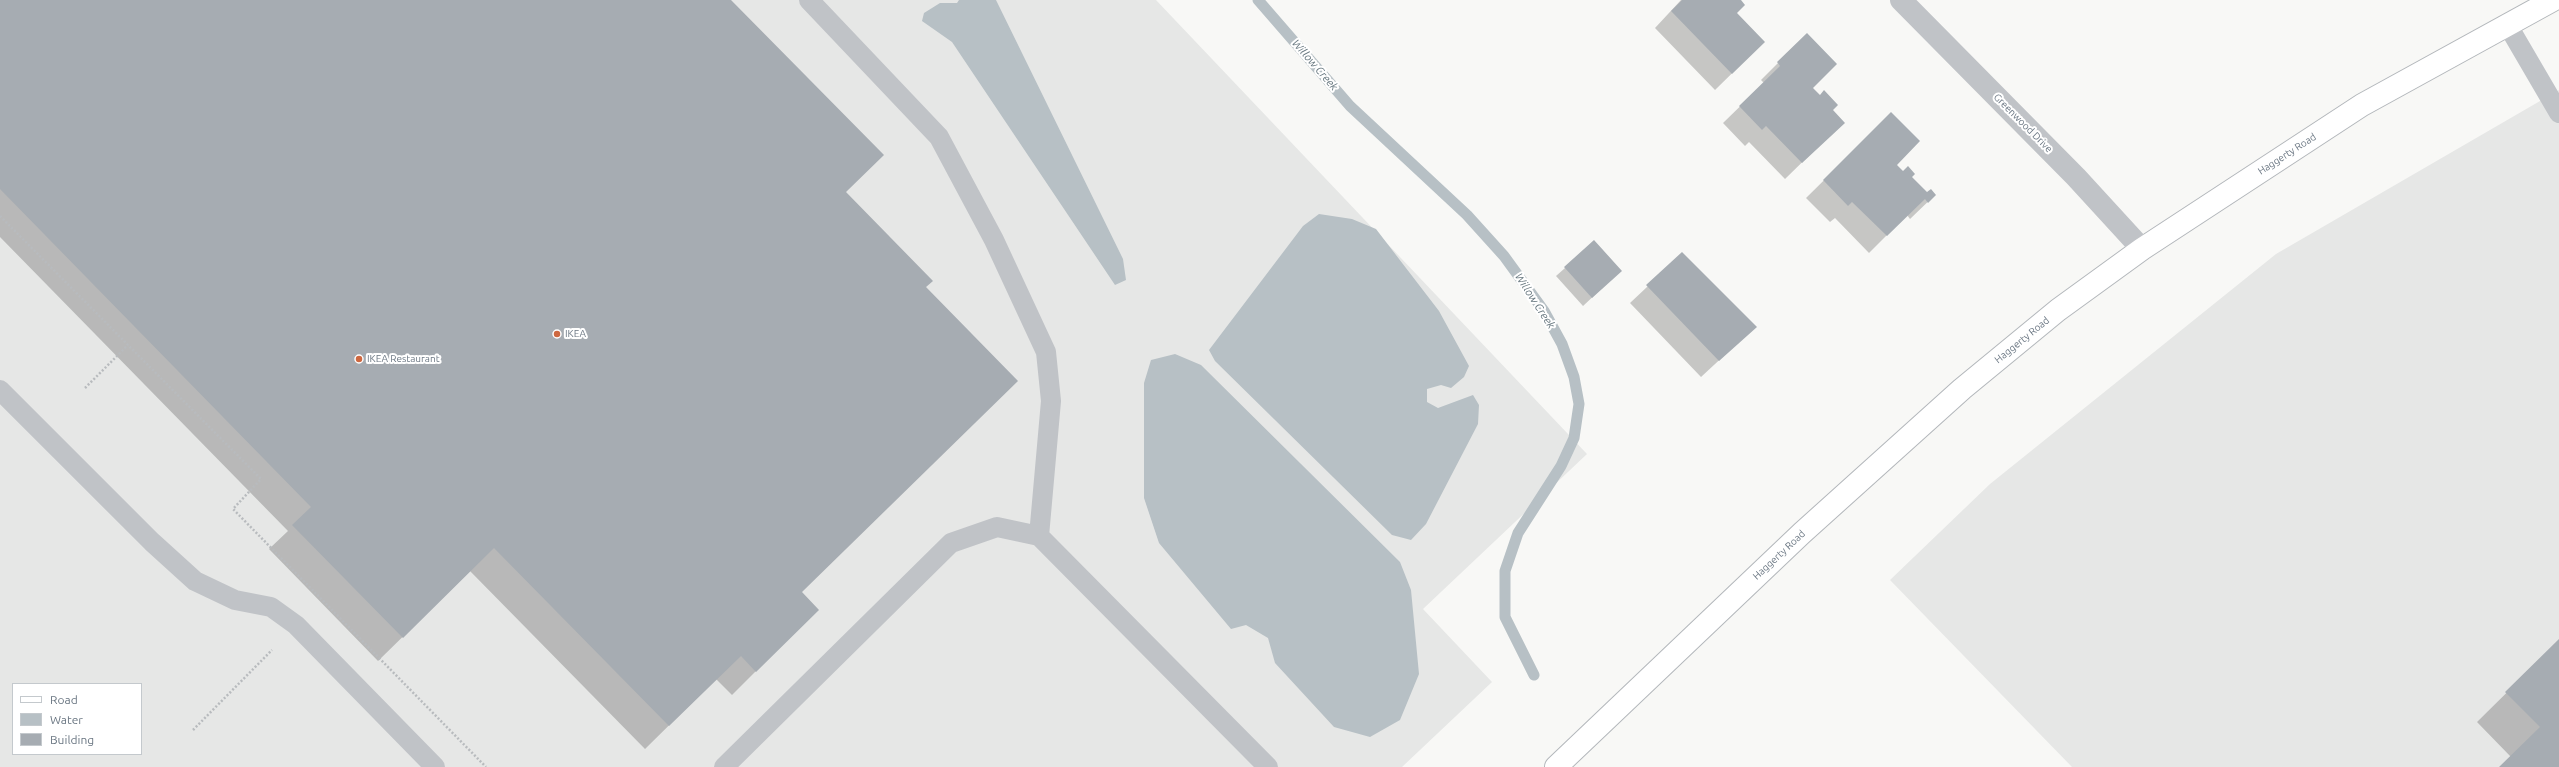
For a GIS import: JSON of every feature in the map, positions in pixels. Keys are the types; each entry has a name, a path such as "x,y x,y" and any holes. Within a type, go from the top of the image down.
{"main road":[{"name":"Haggerty Road","path":"1556,767 1802,533 1962,389 2058,310 2142,249 2362,105 2553,0"}],"street":[{"name":"Greenwood Drive","path":"1901,0 2076,177 2142,249"}],"lane":[{"path":"809,0 939,136 994,240 1046,352 1051,401 1039,536"},
{"path":"2507,24 2559,113"},
{"path":"0,390 152,542 196,581 235,600 271,607 296,625 434,767"},
{"path":"724,767 951,543 997,527 1039,536 1268,767"}],"path":[{"path":"0,216 261,479 233,509 486,767"},
{"path":"85,388 128,345"},
{"path":"193,730 272,650"}],"shaded area":[{"path":"0,0 1156,0 1587,454 1423,609 1492,682 1402,767 0,767"},
{"path":"2559,90 2559,767 2072,767 1890,580 1990,484 2276,254"}],"water":[{"path":"959,0 996,0 1123,259 1126,280 1115,285 952,42 922,21 924,13 940,3 957,3"},
{"path":"1319,214 1352,219 1376,229 1439,311 1469,366 1464,377 1451,388 1441,385 1427,389 1427,402 1438,408 1473,395 1479,405 1478,424 1426,524 1411,540 1392,535 1215,361 1209,350 1303,226"},
{"path":"1175,354 1201,365 1400,562 1411,590 1419,674 1400,720 1370,737 1334,727 1275,663 1268,638 1246,625 1231,629 1159,543 1144,498 1144,383 1151,360"}],"building":[{"name":"IKEA","path":"0,0 731,0 884,155 846,192 933,281 926,287 1018,381 802,592 819,610 756,672 741,656 669,726 494,548 403,638 292,525 311,507 0,189"},
{"path":"1682,0 1741,0 1745,5 1737,13 1765,42 1732,74 1671,11"},
{"path":"1807,33 1837,64 1813,88 1820,95 1824,90 1838,105 1833,110 1845,123 1802,163 1766,126 1762,130 1739,106 1780,66 1777,62"},
{"path":"1891,112 1920,141 1897,165 1903,171 1908,166 1915,174 1912,177 1927,192 1931,189 1936,195 1928,203 1925,199 1887,236 1852,202 1848,206 1823,180"},
{"path":"1594,240 1622,271 1592,298 1564,267"},
{"path":"1682,252 1757,327 1719,361 1646,285"},
{"path":"2559,639 2559,767 2499,767 2540,727 2505,692"}],"waterway":[{"name":"Willow Creek","path":"1258,0 1350,106 1467,215 1504,256 1544,311 1562,344 1574,377 1579,404 1574,438 1561,466 1518,533 1505,571 1505,617 1534,675"}],"place":[{"name":"IKEA","path":"557,334"},
{"name":"IKEA Restaurant","path":"359,359"}]}
